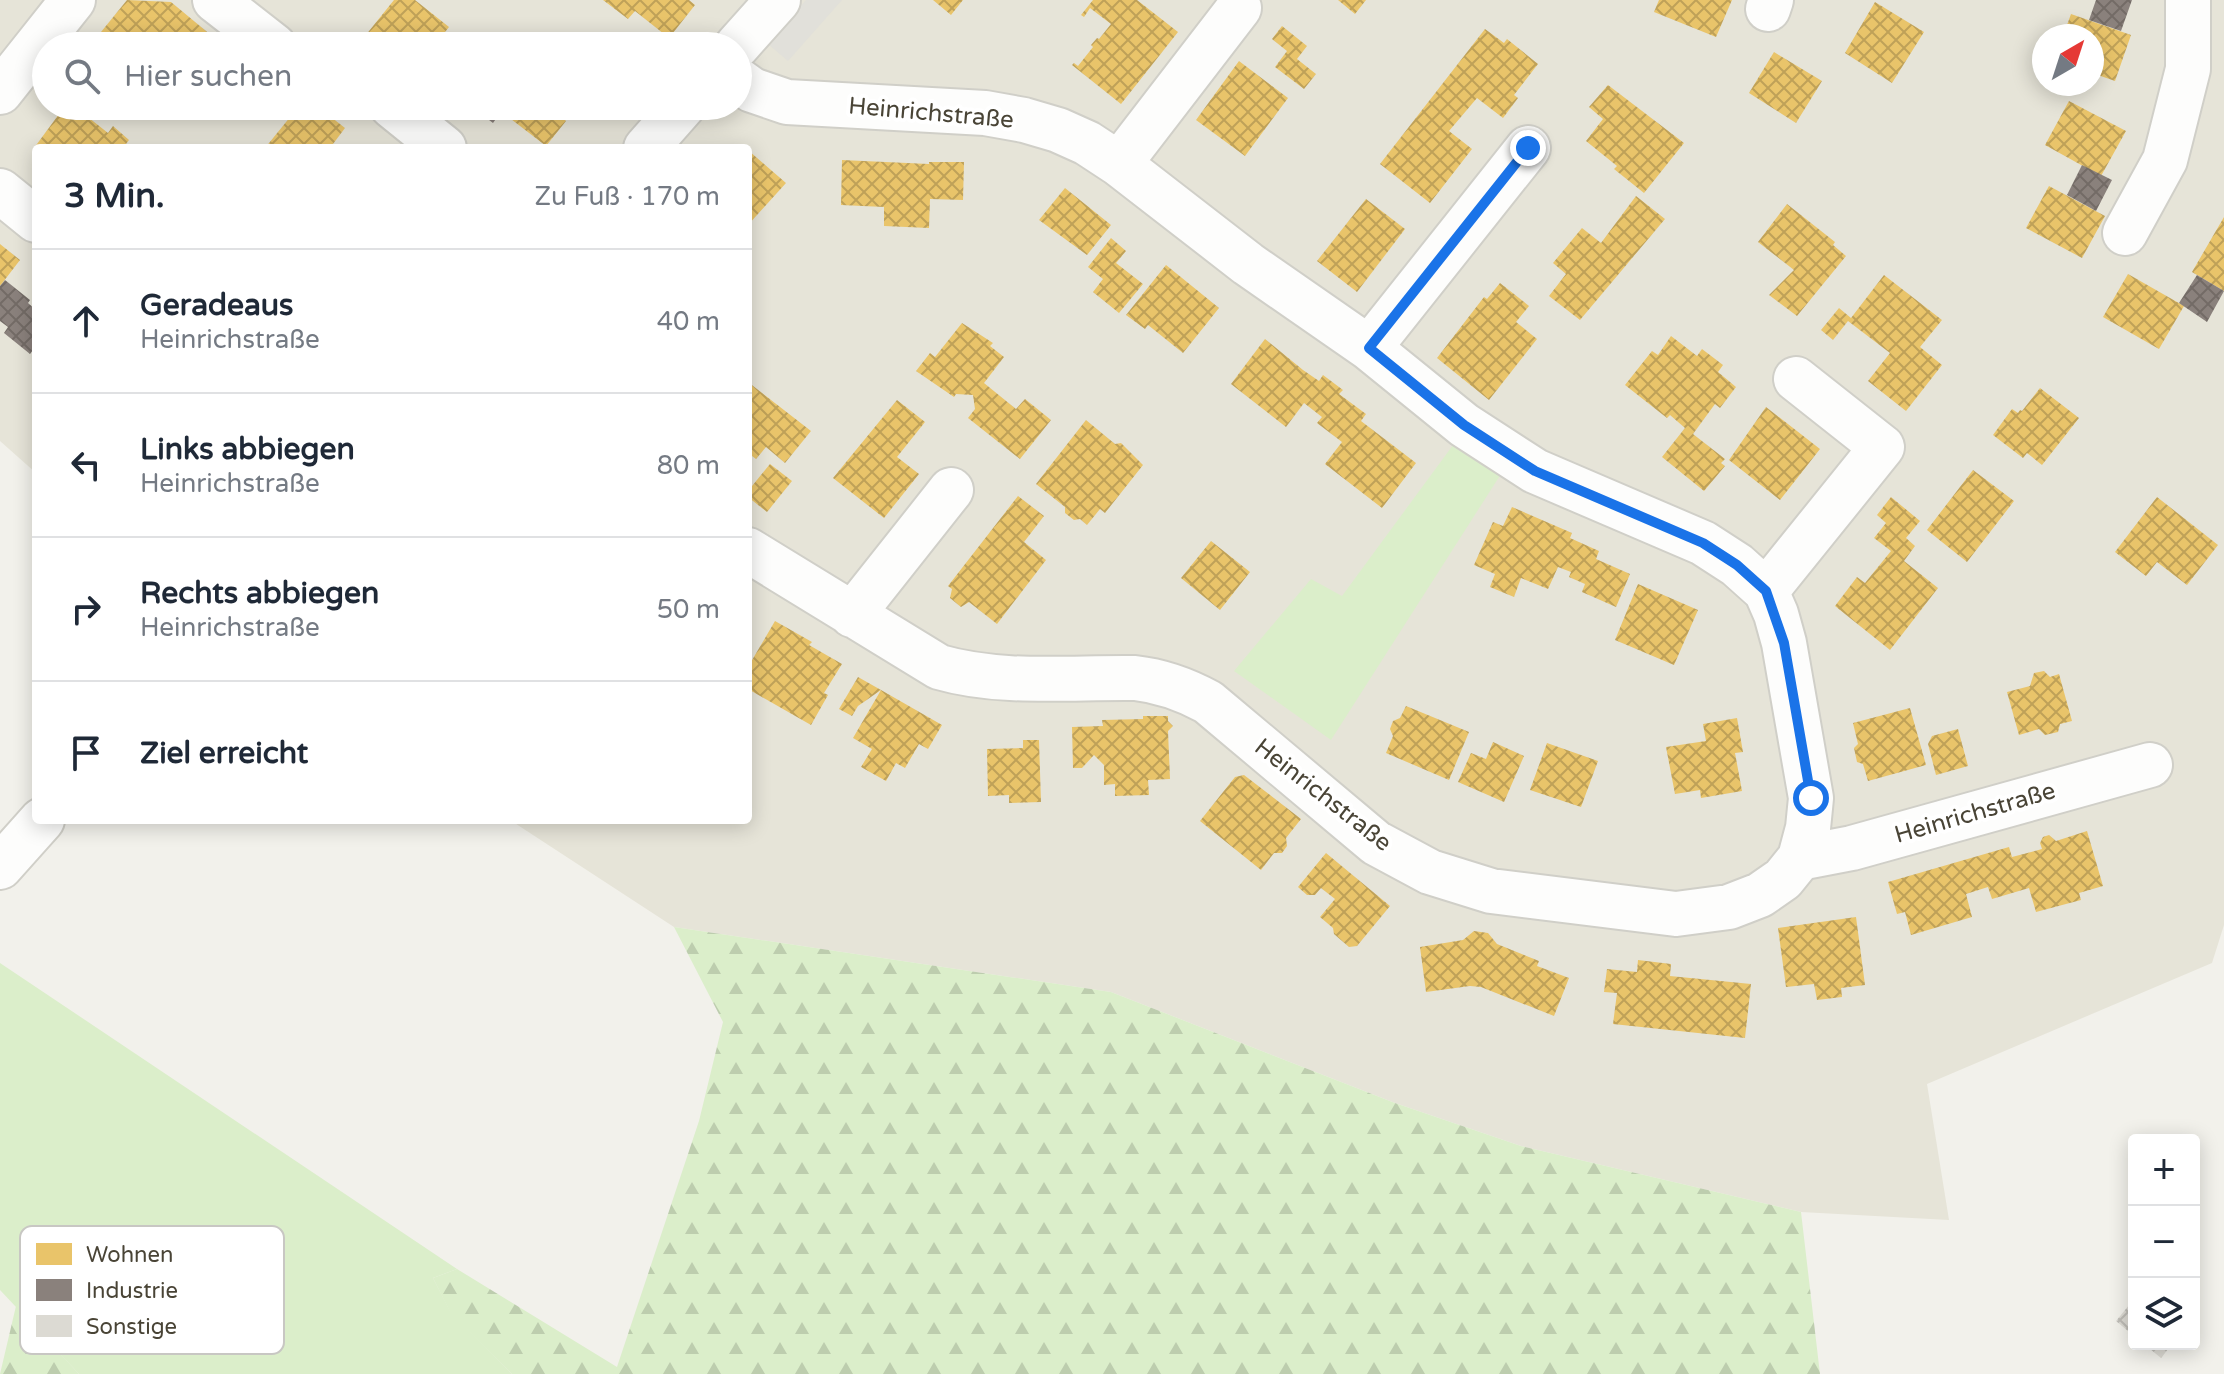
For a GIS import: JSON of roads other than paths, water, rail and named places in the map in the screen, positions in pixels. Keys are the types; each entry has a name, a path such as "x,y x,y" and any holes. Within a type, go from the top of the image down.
{"street":[{"path":"48,32 73,0"},
{"path":"215,0 256,32"},
{"path":"749,32 777,0"},
{"path":"2125,233 2165,160 2188,69 2188,0"},
{"path":"1119,164 1239,8"},
{"path":"0,92 32,52"},
{"name":"Heinrichstraße","path":"752,90 787,102 985,113 1024,120 1077,139 1119,164 1248,264 1369,348 1464,425 1535,471 1703,543 1737,565 1766,591 1784,643 1811,798 1808,828 1800,858 1783,879 1760,895 1729,907 1676,914 1491,891 1430,872 1376,843 1208,702 1187,691 1158,681 1135,678 966,675 939,667 752,552"},
{"path":"409,120 439,144"},
{"path":"650,144 671,120"},
{"path":"1369,348 1528,148"},
{"path":"0,191 32,217"},
{"path":"1766,591 1882,447 1796,379"},
{"path":"852,615 951,490"},
{"name":"Heinrichstraße","path":"1800,858 1852,848 2150,765"},
{"path":"0,867 38,824"}]}
